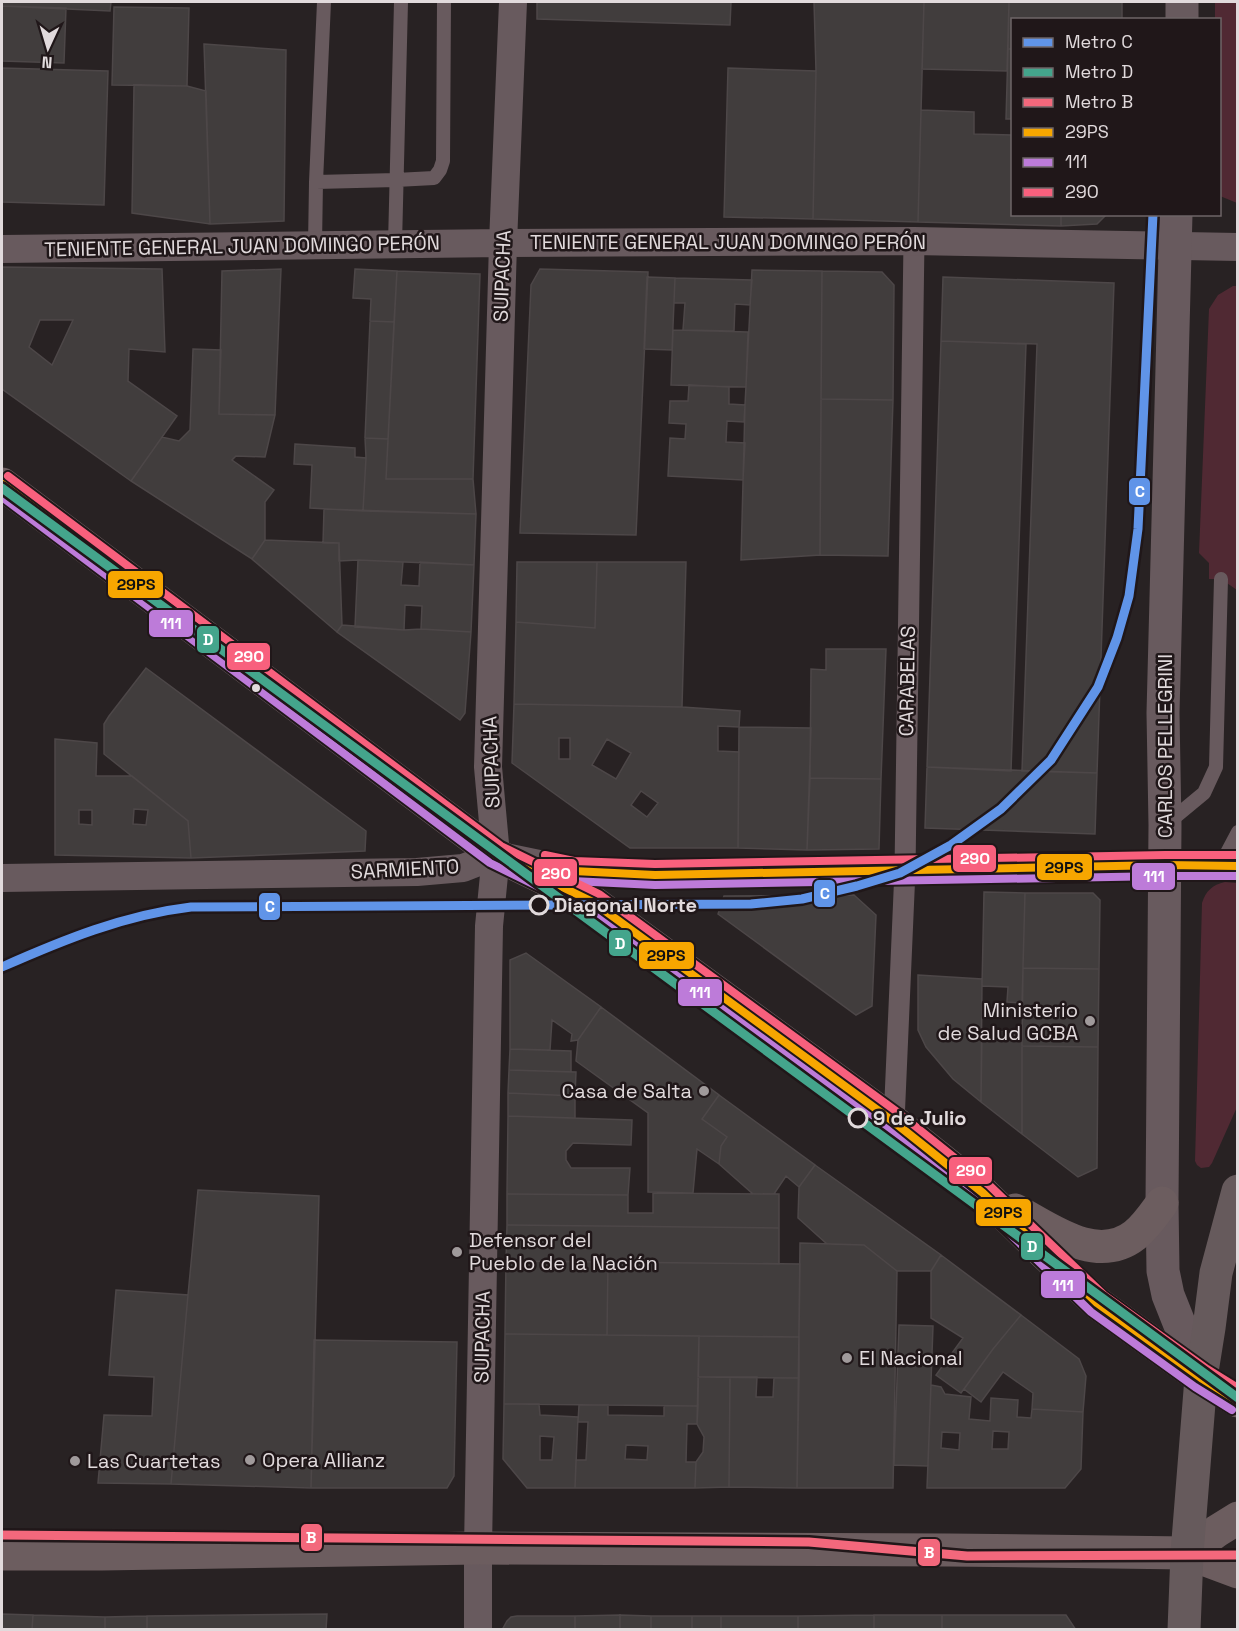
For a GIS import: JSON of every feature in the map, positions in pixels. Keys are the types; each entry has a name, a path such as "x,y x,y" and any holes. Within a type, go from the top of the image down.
{"highway":[{"path":"1184,1629 1187,1553 1201,1378 1216,1274 1238,1191"}],"main road":[{"path":"2,484 496,855 593,902 894,1122 983,1192 1042,1252 1097,1303 1201,1378 1238,1401"},
{"path":"983,1192 1075,1242 1101,1246 1117,1244 1132,1237 1149,1221 1162,1203"},
{"path":"1187,1553 1238,1518"},
{"path":"2,1554 478,1548 1187,1553 1238,1572"}],"street":[{"name":"SUIPACHA","path":"478,1629 489,926 496,855 488,767 503,243 513,2"},
{"path":"1182,2 1182,18"},
{"name":"TENIENTE GENERAL JUAN DOMINGO PERÓN","path":"2,249 914,241 1175,230 1238,247"},
{"name":"CARLOS PELLEGRINI","path":"1175,230 1163,713 1166,825 1163,1271 1168,1295 1201,1378"},
{"name":"CARABELAS","path":"894,1122 905,870 914,241"},
{"path":"496,855 573,871 655,875 1165,865 1228,866"},
{"name":"SARMIENTO","path":"2,878 417,872 464,868 496,855"}],"lane":[{"path":"315,245 324,2"},
{"path":"395,244 401,2"},
{"path":"316,182 434,178 440,171 444,161 444,2"},
{"path":"1166,825 1204,793 1216,766 1221,579"},
{"path":"1228,866 1238,832"}],"shaded area":[{"path":"1215,2 1237,2 1237,203 1221,196 1221,18 1215,18"},
{"path":"1237,286 1237,590 1221,579 1209,579 1209,563 1199,553 1209,309 1218,295"},
{"path":"1225,882 1237,883 1237,1107 1212,1163 1209,1167 1201,1168 1195,1161 1202,903 1210,889"}],"building":[{"path":"2,2 111,2 110,11 2,6"},
{"path":"537,2 731,2 730,25 537,19"},
{"path":"814,2 924,2 918,222 813,219 816,71"},
{"path":"924,2 1009,2 1007,71 922,69"},
{"path":"1009,2 1122,2 1122,18 1011,18 1011,49 1008,49"},
{"path":"2,6 66,8 64,63 2,61"},
{"path":"114,7 189,8 187,86 112,85"},
{"path":"204,44 286,50 284,221 210,224"},
{"path":"1008,49 1011,49 1011,119 1006,119"},
{"path":"2,68 108,71 104,205 2,202"},
{"path":"728,68 816,71 813,219 724,217"},
{"path":"134,85 187,86 206,91 210,224 132,213"},
{"path":"921,110 974,112 974,134 1011,135 1011,216 1061,216 1061,226 918,222"},
{"path":"1061,216 1105,216 1097,224 1061,226"},
{"path":"2,267 162,269 165,352 129,349 128,381 177,416 131,481 2,389","holes":["40,320 73,320 52,365 29,347"]},
{"path":"281,269 275,415 219,414 222,271"},
{"path":"355,269 397,271 394,322 370,321 371,299 353,298"},
{"path":"540,269 648,272 636,535 520,533 531,285"},
{"path":"752,270 822,271 820,555 741,560 745,405"},
{"path":"397,271 480,274 473,479 386,479"},
{"path":"822,271 882,272 894,285 893,400 821,399"},
{"path":"647,277 675,278 672,350 644,349"},
{"path":"943,277 1114,283 1097,773 1022,771 1037,344 941,341"},
{"path":"675,278 752,280 750,305 735,304 734,331 683,330 685,303 674,303"},
{"path":"370,321 394,322 388,439 365,438"},
{"path":"673,330 748,332 746,387 671,385"},
{"path":"941,341 1026,344 1011,771 927,767"},
{"path":"193,349 221,350 219,414 275,415 265,457 236,456 232,460 274,490 265,502 265,540 252,559 131,481 162,437 179,441 190,430"},
{"path":"689,385 729,387 729,404 745,405 744,422 727,421 726,442 745,443 743,480 668,476 670,438 685,439 686,424 669,423 670,401 688,401"},
{"path":"821,399 893,400 888,556 820,555"},
{"path":"365,438 388,439 386,479 473,479 476,514 363,511"},
{"path":"295,444 355,448 355,457 366,458 363,511 310,508 312,465 294,464"},
{"path":"324,509 476,514 474,565 339,561 339,543 323,543"},
{"path":"265,540 339,543 342,625 337,632 252,559"},
{"path":"358,560 403,562 401,585 419,586 420,562 474,565 471,632 421,629 422,606 405,605 404,630 355,627"},
{"path":"517,562 597,562 595,628 516,622"},
{"path":"597,562 686,562 682,707 514,704 516,622 595,628"},
{"path":"342,625 471,632 465,713 460,720 337,632"},
{"path":"826,649 886,649 881,779 810,778 811,669 826,670"},
{"path":"146,668 366,831 365,851 191,858 188,821 104,754 104,724"},
{"path":"514,704 682,707 740,711 739,727 718,726 718,751 739,752 738,848 630,848 512,763","holes":["559,738 570,738 570,759 559,759","607,739 631,753 616,779 592,765","641,791 658,803 647,817 631,805"]},
{"path":"739,727 811,728 807,850 738,848"},
{"path":"55,739 97,743 96,776 132,776 188,821 191,858 55,855","holes":["134,809 148,810 146,825 133,824","79,810 92,810 92,825 79,824"]},
{"path":"927,767 1097,773 1095,834 925,828"},
{"path":"810,778 881,779 879,849 807,850"},
{"path":"984,892 1025,893 1022,1003 1007,1002 1008,987 982,986"},
{"path":"1025,893 1093,893 1100,900 1099,969 1023,968"},
{"path":"854,895 876,915 872,1006 856,1015 718,914 724,896"},
{"path":"526,953 601,1007 578,1040 571,1041 572,1034 552,1020 550,1050 510,1049 510,960"},
{"path":"1023,968 1099,969 1098,1047 1022,1046"},
{"path":"918,975 982,979 981,1102 953,1079 926,1047 918,1030"},
{"path":"601,1007 719,1095 702,1119 727,1137 721,1146 719,1164 697,1149 693,1193 648,1192 648,1113 576,1061 578,1040"},
{"path":"982,1031 1022,1032 1022,1134 981,1102"},
{"path":"1022,1046 1098,1047 1097,1168 1078,1177 1022,1134"},
{"path":"510,1049 571,1051 571,1072 509,1070"},
{"path":"509,1070 576,1072 575,1096 508,1093"},
{"path":"508,1093 575,1096 575,1118 508,1116"},
{"path":"719,1095 815,1165 799,1187 786,1176 774,1194 753,1194 719,1164 721,1146 727,1137 702,1119"},
{"path":"508,1116 632,1120 631,1145 573,1143 566,1151 566,1160 571,1168 630,1168 628,1195 507,1194"},
{"path":"815,1165 941,1255 931,1271 897,1271 864,1245 827,1244 798,1218 799,1187"},
{"path":"198,1190 319,1196 311,1488 171,1484"},
{"path":"653,1193 779,1194 779,1228 507,1225 507,1194 628,1195 628,1213 653,1213"},
{"path":"507,1225 779,1228 779,1264 506,1261"},
{"name":"El Nacional","path":"800,1243 864,1245 897,1271 893,1488 797,1488"},
{"path":"941,1255 1021,1315 961,1393 936,1375 963,1338 931,1318 931,1271"},
{"path":"506,1261 608,1262 607,1335 505,1334"},
{"path":"608,1262 800,1264 799,1337 607,1335"},
{"path":"116,1290 188,1295 171,1484 98,1483 104,1415 152,1416 154,1377 109,1375"},
{"path":"1021,1315 1079,1359 1086,1376 1083,1412 1032,1409 1033,1393 1003,1372 981,1402 964,1389"},
{"path":"899,1325 933,1326 928,1466 894,1465"},
{"path":"505,1334 699,1336 698,1406 504,1404"},
{"path":"699,1336 799,1337 799,1378 698,1377"},
{"path":"314,1340 457,1342 454,1476 447,1488 311,1488"},
{"path":"698,1377 730,1377 729,1487 695,1488 696,1462 703,1452 704,1437 697,1424"},
{"path":"730,1377 757,1377 756,1397 773,1397 774,1378 799,1378 797,1488 729,1487"},
{"path":"931,1385 941,1387 945,1394 971,1397 969,1419 990,1421 991,1398 1018,1400 1017,1417 1031,1418 1032,1409 1083,1412 1081,1469 1065,1488 927,1488","holes":["993,1431 1009,1432 1008,1449 992,1449","942,1432 960,1433 959,1450 941,1448"]},
{"path":"504,1404 539,1404 540,1415 578,1417 575,1488 527,1488 503,1459","holes":["540,1436 554,1437 552,1460 540,1460"]},
{"path":"579,1405 608,1405 608,1415 664,1416 664,1406 698,1406 697,1424 687,1424 686,1462 696,1462 695,1488 575,1488 576,1460 586,1460 588,1422 578,1422","holes":["626,1445 648,1446 647,1460 625,1459"]},
{"path":"2,1614 33,1615 32,1630 2,1630"},
{"path":"327,1614 326,1630 147,1630 147,1616"},
{"path":"33,1615 105,1617 105,1630 32,1630"},
{"path":"620,1615 651,1616 651,1630 620,1630"},
{"path":"620,1615 620,1630 575,1630 575,1616"},
{"path":"874,1615 874,1630 798,1630 798,1616"},
{"path":"874,1615 942,1615 942,1630 874,1630"},
{"path":"942,1615 1066,1615 1076,1630 942,1630"},
{"path":"147,1616 147,1630 105,1630 105,1617"},
{"path":"575,1616 575,1630 502,1630 511,1617"},
{"path":"651,1616 692,1616 692,1630 651,1630"},
{"path":"692,1616 721,1616 721,1630 692,1630"},
{"path":"721,1616 798,1616 798,1630 721,1630"}],"metro line":[{"name":"C","path":"2,967 71,938 118,922 191,907 751,904 802,899 857,886 900,873 951,845 1001,809 1051,760 1098,687 1117,638 1129,596 1138,529 1153,216"},
{"name":"D","path":"2,488 1238,1398"},
{"name":"B","path":"2,1535 809,1542 967,1556 1238,1555"}],"transit line":[{"name":"29O","path":"8,476 501,846 599,894 900,1114 990,1186 1104,1295 1207,1369 1238,1388"},
{"name":"29PS","path":"2,484 496,855 593,902 894,1122 983,1193 1097,1303 1201,1378 1238,1401"},
{"name":"111","path":"2,497 490,863 588,911 888,1130 976,1201 1091,1312 1195,1387 1232,1410"},
{"name":"29O","path":"545,855 574,861 655,864 1238,855"},
{"name":"29PS","path":"543,865 573,871 655,875 1165,865 1238,866"},
{"name":"111","path":"541,875 572,881 655,885 1238,876"}],"place":[{"name":"Diagonal Norte","path":"539,905"},
{"name":"Ministerio de Salud GCBA","path":"1090,1021"},
{"name":"Casa de Salta","path":"704,1091"},
{"name":"9 de Julio","path":"858,1118"},
{"name":"Defensor del Pueblo de la Nación","path":"457,1252"},
{"name":"El Nacional","path":"847,1358"},
{"name":"Opera Allianz","path":"250,1460"},
{"name":"Las Cuartetas","path":"75,1461"}]}
